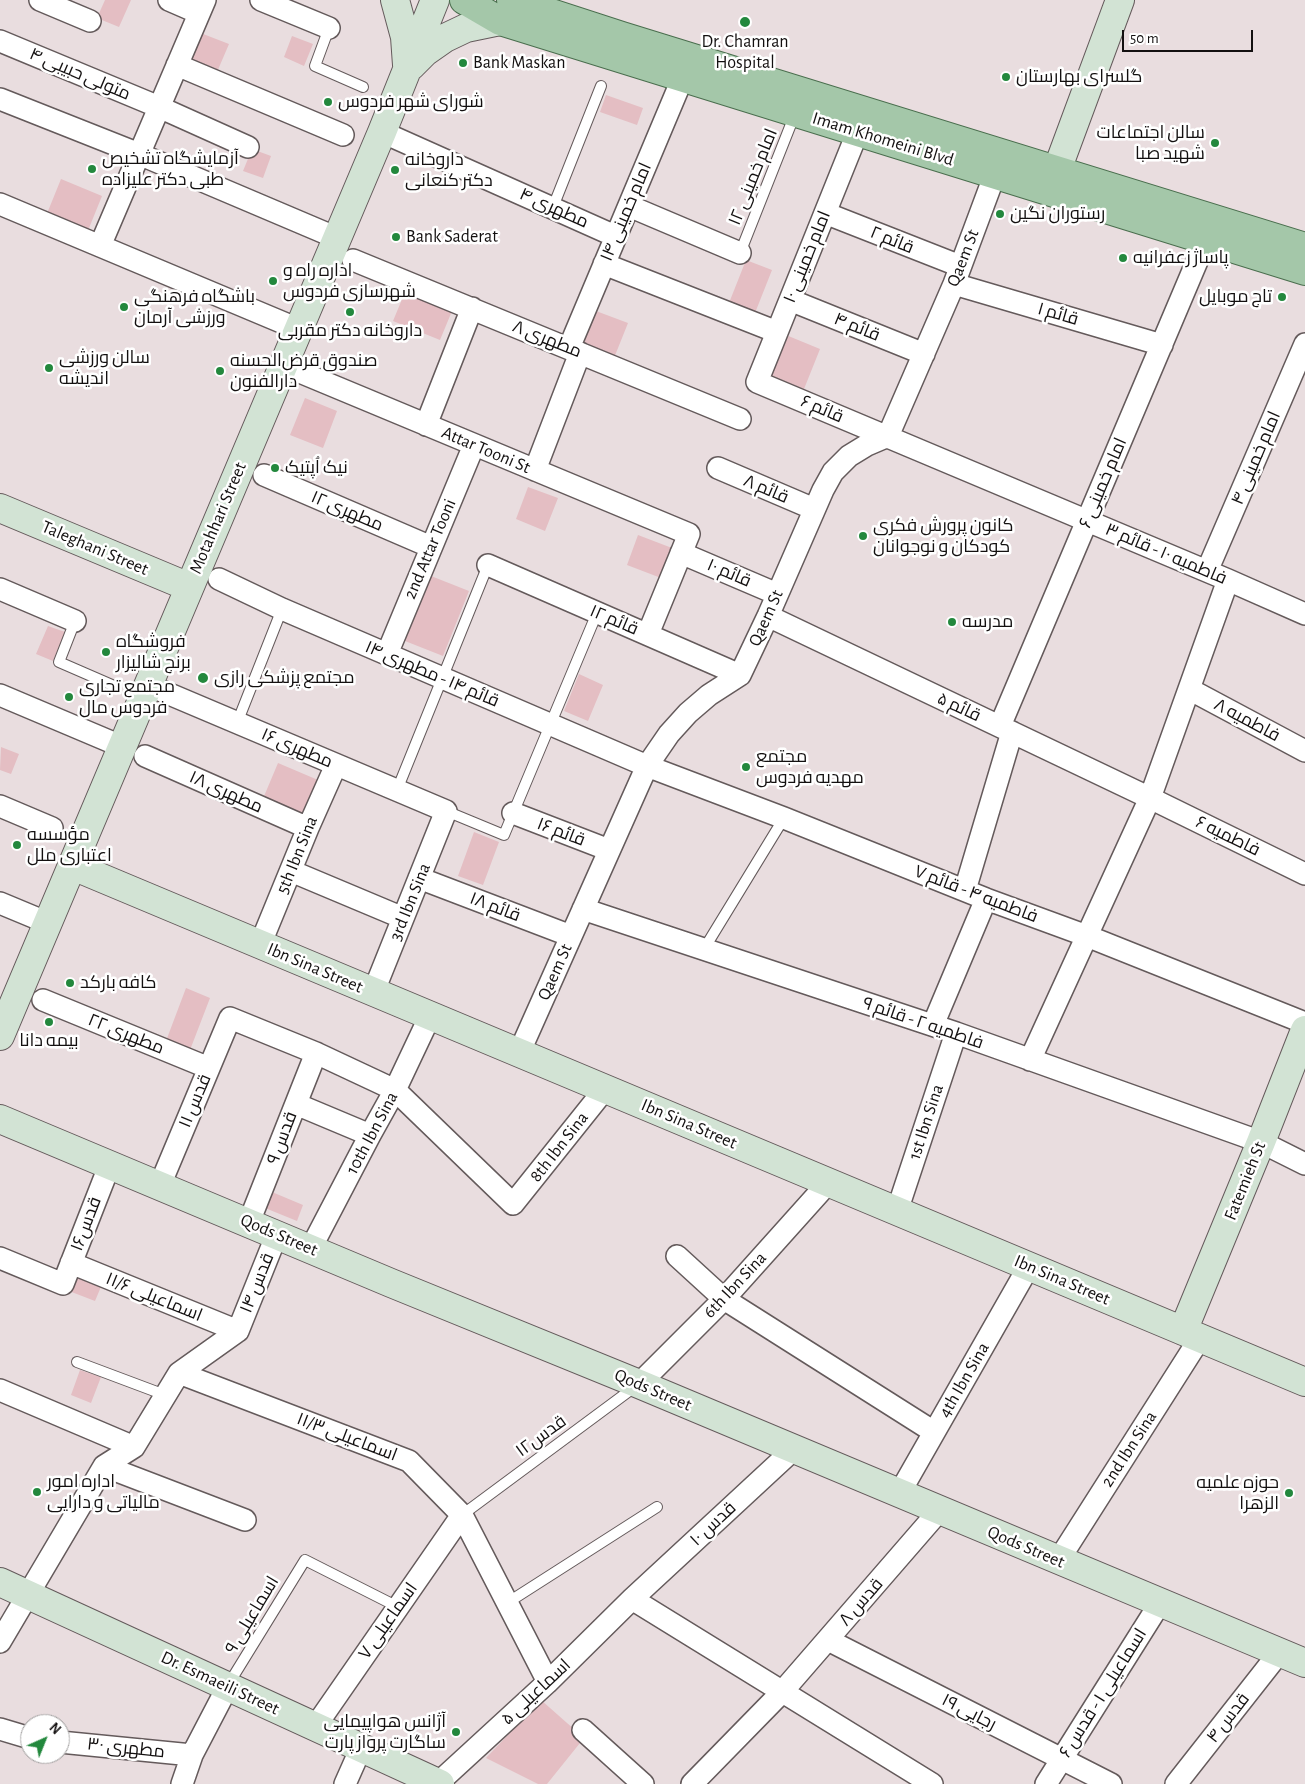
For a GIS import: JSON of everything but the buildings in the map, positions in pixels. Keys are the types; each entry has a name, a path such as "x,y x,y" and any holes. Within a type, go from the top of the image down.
{"main road":[{"name":"Imam Khomeini Blvd","path":"464,0 506,10 603,41 1057,170 1305,247"},
{"name":"Imam Khomeini Blvd","path":"603,41 683,77 1305,271"}],"street":[{"path":"40,0 90,21"},
{"path":"100,246 202,6 169,0"},
{"path":"262,0 329,28"},
{"path":"395,0 406,37 408,69"},
{"name":"Motahhari Street","path":"3,1022 73,866 134,752 148,685 382,132 435,0"},
{"path":"1057,170 1120,0"},
{"path":"408,69 425,52 444,38 506,10"},
{"name":"متولی حبیبی ۴","path":"0,41 159,107 248,147"},
{"path":"177,65 343,135"},
{"name":"امام خمینی ۱۴","path":"535,470 604,264 683,77"},
{"path":"0,99 139,154 337,238"},
{"name":"امام خمینی ۱۰","path":"757,382 858,131"},
{"name":"مطهری ۴","path":"382,132 616,236"},
{"name":"Qaem St","path":"519,1053 646,766 669,734 688,713 709,695 740,675 768,616 814,509 833,472 849,456 867,445 888,436 957,275 995,174"},
{"path":"0,204 298,329"},
{"path":"628,206 740,253"},
{"name":"قائم ۲","path":"825,213 957,275"},
{"name":"امام خمینی ۶","path":"965,890 1006,729 1087,521 1206,240"},
{"name":"مطهری ۸","path":"353,260 740,419"},
{"path":"604,264 777,332"},
{"name":"قائم ۱","path":"957,275 1162,345"},
{"name":"قائم ۴","path":"790,300 924,354"},
{"path":"426,425 472,308"},
{"name":"امام خمینی ۴","path":"1207,571 1305,344"},
{"name":"Attar Tooni St","path":"283,365 535,470 685,543"},
{"name":"قائم ۶","path":"757,382 888,436"},
{"name":"فاطمیه ۱۰ - قائم ۳","path":"888,436 1305,614"},
{"name":"2nd Attar Tooni","path":"387,654 474,445"},
{"name":"قائم ۸","path":"718,468 814,509"},
{"name":"مطهری ۱۲","path":"264,475 431,547"},
{"name":"Taleghani Street","path":"0,508 189,587"},
{"path":"648,634 685,543"},
{"name":"قائم ۱۰","path":"685,543 777,594"},
{"name":"قائم ۱۲","path":"488,565 740,675"},
{"name":"قائم ۱۴ - مطهری ۱۴","path":"219,579 282,609 646,766"},
{"path":"1030,1060 1150,798 1228,580"},
{"path":"0,589 75,621"},
{"name":"قائم ۵","path":"768,616 1150,798"},
{"name":"مطهری ۱۶","path":"148,685 446,811"},
{"name":"فاطمیه ۸","path":"1189,689 1305,751"},
{"name":"مطهری ۱۸","path":"0,695 308,828"},
{"name":"5th Ibn Sina","path":"260,945 336,765"},
{"name":"فاطمیه ۴ - قائم ۷","path":"646,766 1087,936 1305,1023"},
{"name":"فاطمیه ۶","path":"1150,798 1305,874"},
{"path":"0,806 52,828"},
{"name":"3rd Ibn Sina","path":"373,993 446,811"},
{"name":"قائم ۱۶","path":"513,813 609,850"},
{"name":"Ibn Sina Street","path":"73,866 1305,1382"},
{"path":"291,871 403,918"},
{"name":"قائم ۱۸","path":"419,878 571,936"},
{"path":"933,1025 986,898"},
{"path":"0,903 48,923"},
{"name":"فاطمیه ۲ - قائم ۹","path":"583,909 956,1033 1261,1142 1305,1164"},
{"name":"مطهری ۲۲","path":"43,1000 209,1068"},
{"name":"10th Ibn Sina","path":"311,1248 395,1090 430,1016"},
{"name":"قدس ۱۱","path":"160,1185 230,1018 316,1053"},
{"name":"Fatemieh St","path":"1192,1334 1261,1142 1305,1030"},
{"name":"1st Ibn Sina","path":"897,1211 956,1033"},
{"path":"316,1053 395,1090"},
{"name":"قدس ۹","path":"249,1222 316,1053"},
{"name":"8th Ibn Sina","path":"395,1090 514,1204 605,1089"},
{"path":"296,1104 370,1135"},
{"name":"Qods Street","path":"0,1118 1305,1664"},
{"name":"قدس۱۶","path":"0,1258 63,1284 110,1164"},
{"name":"6th Ibn Sina","path":"639,1384 724,1299 828,1183"},
{"name":"قدس ۱۴","path":"238,1331 277,1234"},
{"path":"677,1256 724,1299 934,1432"},
{"name":"اسماعیلی ۱۱/۶","path":"71,1263 238,1331"},
{"name":"4th Ibn Sina","path":"899,1494 1029,1266"},
{"path":"0,1642 104,1466 134,1447 179,1373 238,1331"},
{"name":"2nd Ibn Sina","path":"1058,1561 1192,1334"},
{"name":"اسماعیلی ۱۱/۳","path":"179,1373 409,1461 462,1514 548,1682"},
{"path":"0,1390 134,1447"},
{"name":"قدس ۱۰","path":"632,1599 794,1449"},
{"path":"104,1466 245,1520"},
{"name":"قدس ۸","path":"692,1784 782,1692 939,1511"},
{"name":"اسماعیلی ۷","path":"314,1727 462,1514"},
{"name":"Dr. Esmaeili Street","path":"0,1582 439,1784"},
{"path":"632,1599 932,1784"},
{"name":"اسماعیلی ۵","path":"439,1784 548,1682 632,1599"},
{"name":"اسماعیلی ۱ - قدس ۶","path":"1046,1784 1160,1603"},
{"name":"رجایی ۱۹","path":"828,1640 1111,1784"},
{"name":"قدس ۴","path":"1176,1784 1279,1653"},
{"path":"182,1784 192,1755 228,1686"},
{"path":"0,1729 20,1735"},
{"path":"584,1730 643,1784"},
{"name":"مطهری ۳۰","path":"70,1743 192,1755"},
{"path":"345,1784 361,1748"}],"lane":[{"path":"329,28 315,66 363,86"},
{"path":"553,207 601,86"},
{"name":"امام خمینی ۱۲","path":"740,253 796,112"},
{"path":"397,790 488,565"},
{"path":"237,723 282,609"},
{"path":"446,811 504,835 597,613"},
{"path":"75,621 59,662 112,684"},
{"path":"704,950 784,818"},
{"path":"77,1362 165,1395"},
{"name":"قدس۱۲","path":"462,1514 639,1384"},
{"path":"508,1603 657,1507"},
{"name":"اسماعیلی ۹","path":"228,1686 305,1560 398,1607"}],"shaded area":[{"path":"105,0 131,0 119,27 97,18"},
{"path":"198,32 229,44 217,72 187,59"},
{"path":"292,36 313,44 304,66 284,57"},
{"path":"606,95 643,108 637,125 600,112"},
{"path":"252,149 271,156 263,178 243,171"},
{"path":"61,179 102,196 87,233 46,216"},
{"path":"746,260 772,270 755,313 729,303"},
{"path":"405,292 452,311 440,340 393,321"},
{"path":"596,311 628,323 614,358 583,345"},
{"path":"786,335 820,349 804,389 769,375"},
{"path":"305,398 337,411 323,448 290,435"},
{"path":"528,487 558,498 545,531 516,519"},
{"path":"638,535 672,548 661,578 627,565"},
{"path":"431,576 469,591 443,656 405,641"},
{"path":"48,626 65,632 53,661 36,654"},
{"path":"579,674 603,685 588,721 564,711"},
{"path":"1,747 19,754 11,774 0,770"},
{"path":"278,763 318,780 302,818 262,801"},
{"path":"474,832 499,842 483,885 458,876"},
{"path":"186,988 210,998 190,1050 166,1041"},
{"path":"272,1192 303,1205 297,1221 265,1208"},
{"path":"76,1272 103,1282 95,1301 69,1291"},
{"path":"80,1370 101,1377 91,1403 71,1395"},
{"path":"541,1700 584,1738 547,1784 538,1784 486,1758"}],"place":[{"name":"Dr. Chamran Hospital","path":"745,22"},
{"name":"Bank Maskan","path":"463,63"},
{"name":"گلسرای بهارستان","path":"1006,77"},
{"name":"شورای شهر فردوس","path":"328,102"},
{"name":"سالن اجتماعات شهید صبا","path":"1215,143"},
{"name":"آزمایشگاه تشخیص طبی دکتر علیزاده","path":"92,169"},
{"name":"داروخانه دکتر کنعانی","path":"395,170"},
{"name":"رستوران نگین","path":"1000,214"},
{"name":"Bank Saderat","path":"396,237"},
{"name":"پاساژ زعفرانیه","path":"1123,258"},
{"name":"اداره راه و شهرسازی فردوس","path":"273,281"},
{"name":"تاج موبایل","path":"1282,297"},
{"name":"باشگاه فرهنگی ورزشی آرمان","path":"124,307"},
{"name":"داروخانه دکتر مقربی","path":"350,312"},
{"name":"سالن ورزشی اندیشه","path":"49,368"},
{"name":"صندوق قرض‌الحسنه دارالفنون","path":"220,371"},
{"name":"نیک اُپتیک","path":"275,468"},
{"name":"کانون پرورش فکری کودکان و نوجوانان","path":"863,536"},
{"name":"مدرسه","path":"952,622"},
{"name":"فروشگاه برنج شالیزار","path":"106,652"},
{"name":"مجتمع پزشکی رازی","path":"203,678"},
{"name":"مجتمع تجاری فردوس مال","path":"69,697"},
{"name":"مجتمع مهدیه فردوس","path":"746,767"},
{"name":"مؤسسه اعتباری ملل","path":"17,845"},
{"name":"کافه بارکد","path":"70,983"},
{"name":"بیمه دانا","path":"49,1022"},
{"name":"اداره امور مالیاتی و دارایی","path":"37,1492"},
{"name":"حوزه علمیه الزهرا","path":"1289,1493"},
{"name":"آژانس هواپیمایی ساگارت پرواز پارت","path":"456,1732"}]}
